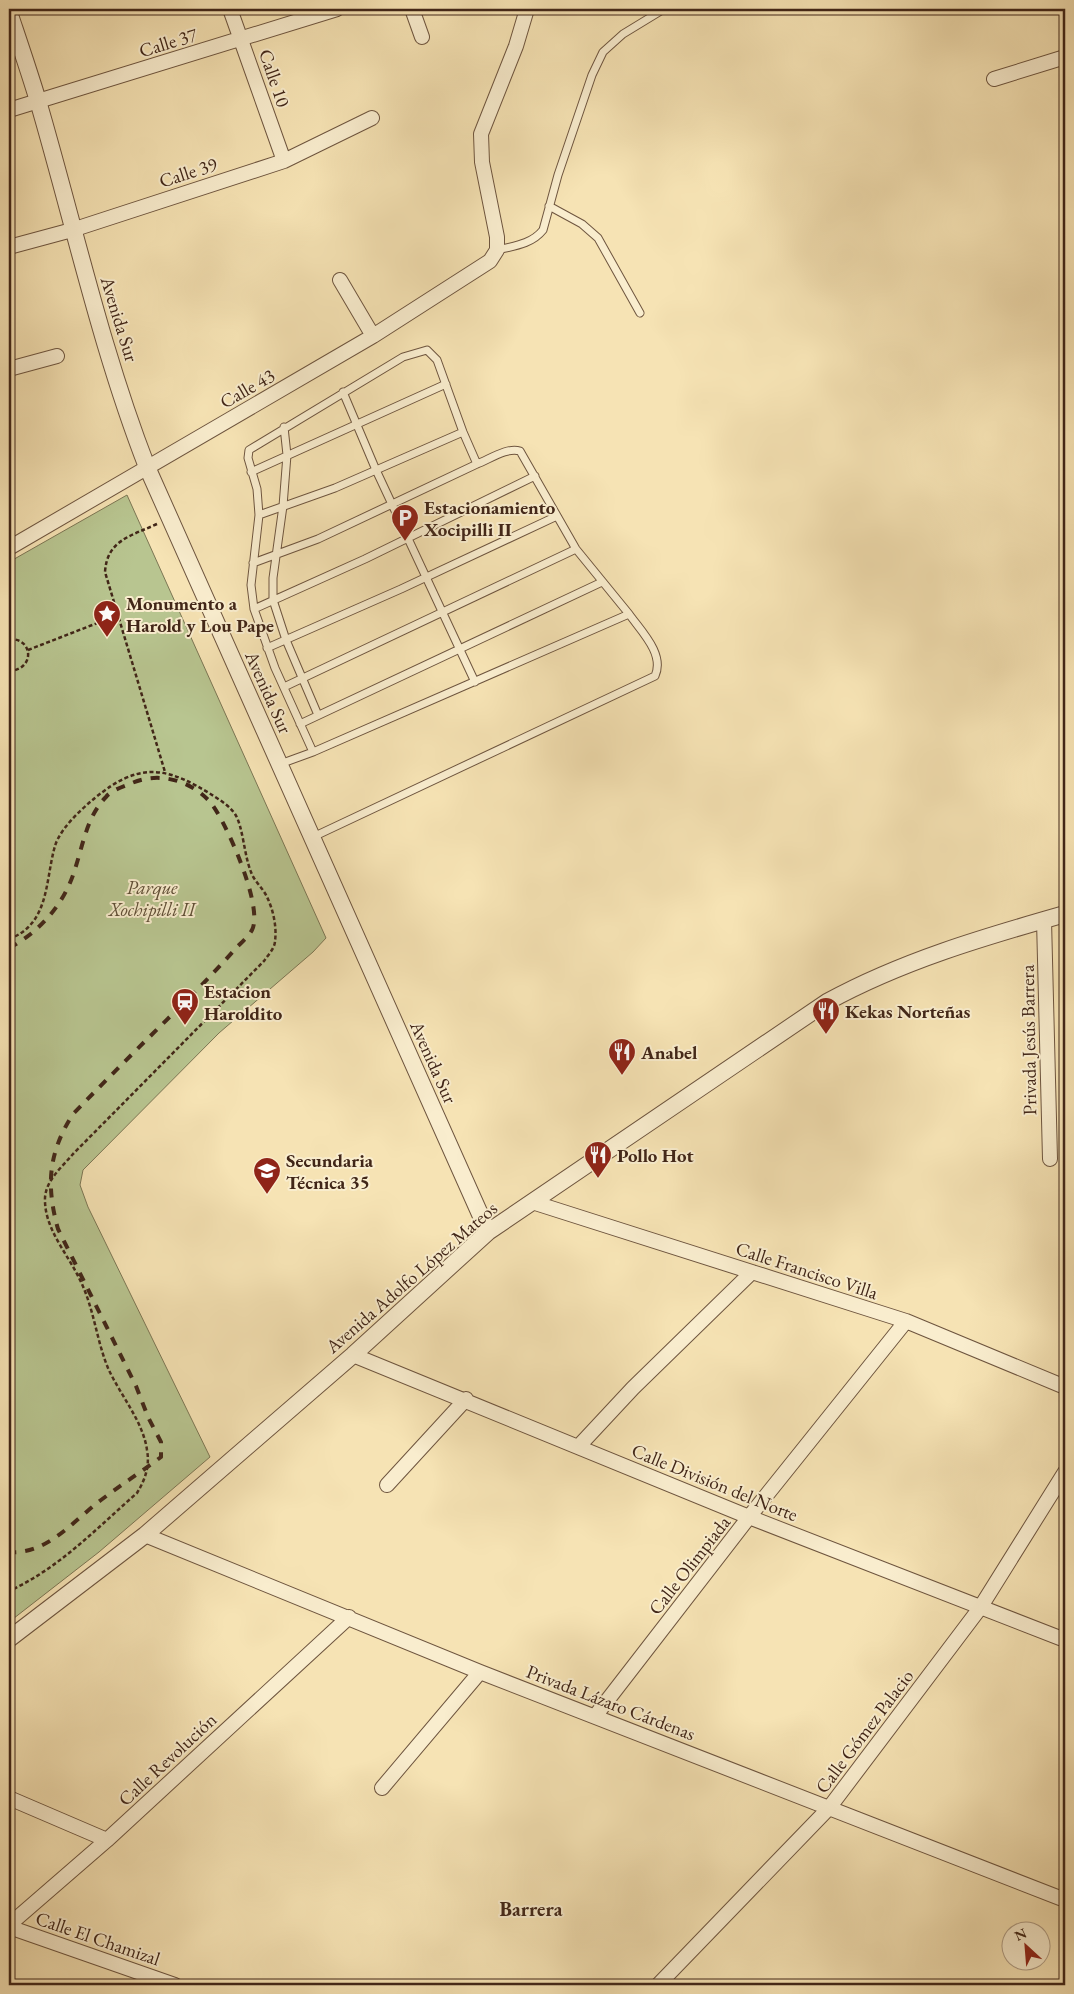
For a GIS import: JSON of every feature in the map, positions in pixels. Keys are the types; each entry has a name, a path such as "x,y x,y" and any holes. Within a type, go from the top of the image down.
{"street":[{"name":"Calle 10","path":"230,9 284,160"},
{"name":"Calle 37","path":"9,110 337,9"},
{"path":"412,9 422,37"},
{"path":"497,250 496,230 482,162 481,134 516,46 527,9"},
{"name":"Avenida Sur","path":"9,12 38,101 72,230 119,387 147,467 488,1232"},
{"path":"994,79 1065,57"},
{"name":"Calle 39","path":"9,247 72,230 284,160 372,118"},
{"name":"Calle 43","path":"10,545 373,336 483,266 493,257 497,250"},
{"path":"340,280 373,336"},
{"path":"9,369 57,356"},
{"name":"Avenida Adolfo López Mateos","path":"9,1640 144,1535 353,1355 488,1232 827,1002 868,980 904,965 1065,914"},
{"name":"Privada Jesús Barrera","path":"1044,920 1050,1159"},
{"name":"Calle Francisco Villa","path":"532,1202 906,1321 1065,1387"},
{"path":"578,1447 633,1388 752,1272"},
{"name":"Calle Olimpiada","path":"596,1715 749,1517 906,1321"},
{"name":"Calle División del Norte","path":"353,1355 466,1399 749,1517 1065,1640"},
{"path":"387,1485 466,1399"},
{"name":"Calle Gómez Palacio","path":"660,1982 829,1808 980,1608 1065,1472"},
{"name":"Privada Lázaro Cárdenas","path":"144,1535 480,1672 596,1715 829,1808 1064,1897"},
{"name":"Calle Revolución","path":"9,1926 107,1840 349,1617"},
{"path":"382,1788 480,1672"},
{"path":"9,1798 107,1840"},
{"name":"Calle El Chamizal","path":"9,1926 175,1985"},
{"path":"660,1982 676,1985"}],"lane":[{"path":"497,250 526,243 538,237 543,230 549,206 592,75 603,52 623,34 664,9"},
{"path":"549,206 582,224 598,238 640,313"},
{"path":"312,752 268,648 254,609 251,585 259,515 257,489 248,458 249,450 284,427 403,357 426,350 438,360 463,432 477,464"},
{"path":"251,472 446,384"},
{"path":"343,392 376,470 475,682"},
{"path":"284,427 288,456 273,578 273,600 286,640 318,715"},
{"path":"259,515 335,488 463,432"},
{"path":"253,563 392,505 477,464 514,449 520,451 524,456 576,549 629,614 656,655 658,668 655,676 312,838"},
{"path":"254,609 535,476"},
{"path":"268,648 426,578 557,516"},
{"path":"284,687 576,549"},
{"path":"300,724 602,582"},
{"path":"280,764 475,682 629,614"}],"path":[{"path":"165,772 105,572 106,559 110,550 119,542 170,518"},
{"path":"28,650 118,615"},
{"path":"9,639 16,639 23,643 28,650 28,659 24,666 17,671 9,671"},
{"path":"9,938 33,923 49,885 55,846 62,832 88,804 112,786 129,776 148,771 165,772 188,780 226,804 235,814 239,822 245,856 252,874 267,897 275,920 276,943 264,961 73,1154 48,1183 45,1198 48,1218 63,1252 79,1277 94,1315 108,1368 145,1438 148,1466 144,1481 137,1493 56,1564 29,1582 9,1591"}],"green space":[{"name":"Parque Xochipilli II","path":"127,495 326,938 313,952 219,1033 83,1170 80,1185 88,1207 210,1457 99,1552 9,1622 9,562"}],"railway":[{"path":"9,948 31,934 58,905 71,882 86,831 94,813 111,792 153,778 175,780 195,789 203,795 218,813 234,845 248,885 253,903 254,919 252,930 201,986 73,1114 58,1142 52,1170 52,1198 58,1229 136,1386 148,1417 161,1442 161,1457 101,1500 59,1535 35,1548 9,1552"}],"place":[{"name":"Estacionamiento Xocipilli II","path":"405,542"},
{"name":"Monumento a Harold y Lou Pape","path":"107,638"},
{"name":"Estacion Haroldito","path":"185,1026"},
{"name":"Kekas Norteñas","path":"826,1035"},
{"name":"Anabel","path":"622,1076"},
{"name":"Pollo Hot","path":"598,1179"},
{"name":"Secundaria Técnica 35","path":"267,1195"}],"district":[{"name":"Barrera","path":"531,1909"}]}
